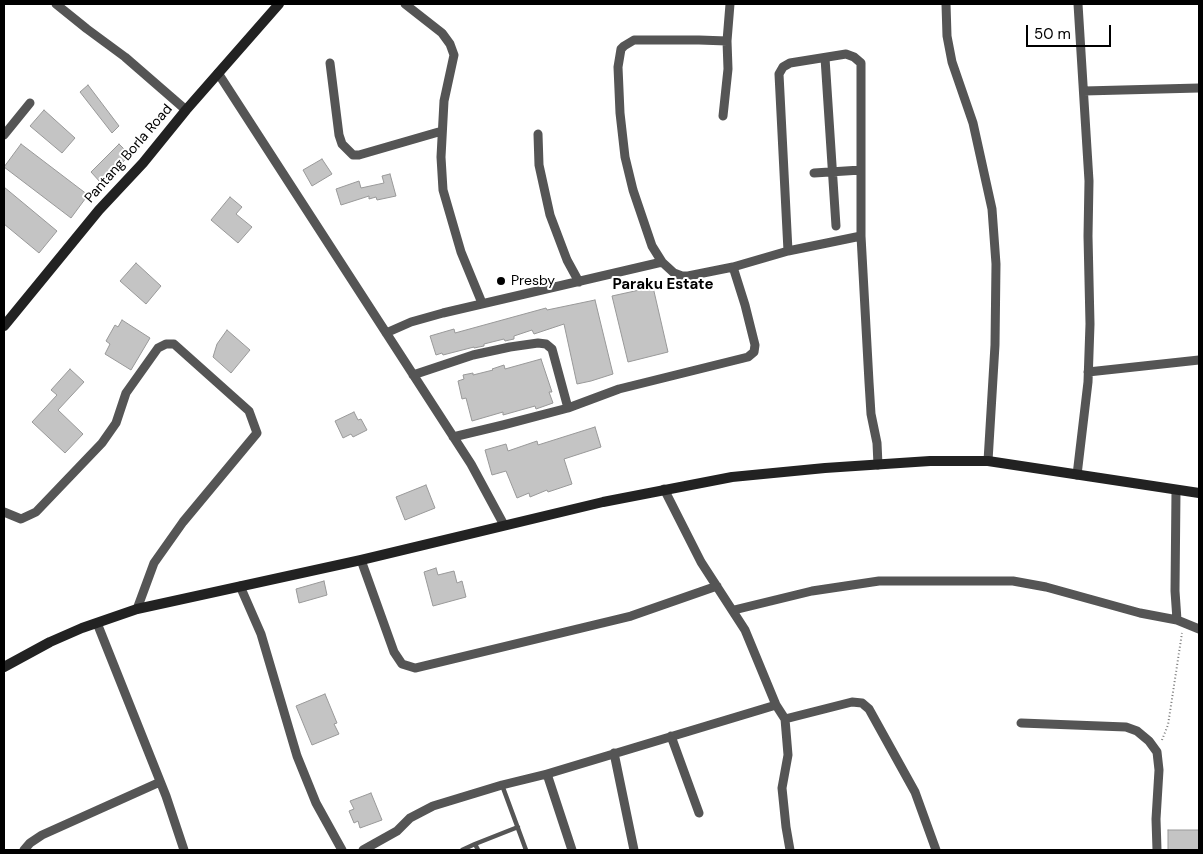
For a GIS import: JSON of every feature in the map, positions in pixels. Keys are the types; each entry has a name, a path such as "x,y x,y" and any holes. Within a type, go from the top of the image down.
{"street":[{"path":"56,4 125,57 186,110"},
{"name":"Pantang Borla Road","path":"4,326 99,210 143,163 186,110 279,4"},
{"path":"404,4 442,33 450,44 454,55 444,101 440,158 443,190 461,252 482,304"},
{"path":"723,116 728,69 727,42 730,4"},
{"path":"946,4 952,62 973,123 992,209 996,264 995,345 988,461"},
{"path":"1077,475 1088,372 1090,324 1089,181 1078,4"},
{"path":"727,42 634,40 621,49 618,67 620,113 625,157 632,190 652,246 662,262 682,276 733,267 788,252 861,236"},
{"path":"788,252 779,74 783,67 790,64 846,54 860,62 861,236 868,382 871,414 877,443 878,465"},
{"path":"825,58 834,172 836,226"},
{"path":"330,63 339,135 342,144 353,156 359,156 442,131"},
{"path":"218,73 471,464 504,525"},
{"path":"1084,91 1199,88"},
{"path":"4,136 30,104"},
{"path":"538,134 540,165 550,215 567,260 579,282"},
{"path":"814,173 861,170"},
{"path":"386,333 411,322 662,262"},
{"path":"453,437 568,408 619,389 748,357 754,352 755,345 733,267"},
{"path":"413,375 473,356 538,342 552,348 568,408"},
{"path":"4,512 21,519 36,512 102,443 116,423 126,393 158,348 166,344 174,344 249,411 257,433 183,522 154,563 137,609"},
{"path":"1088,372 1199,360"},
{"path":"4,668 50,642 137,609 361,560 504,525 732,477 930,461 988,461 1199,493"},
{"path":"664,490 676,510 686,534 745,630 776,705 785,719 788,755 782,788 790,850"},
{"path":"1176,491 1175,591 1180,622"},
{"path":"361,560 394,652 402,664 415,668 631,616 717,586"},
{"path":"734,610 812,591 879,581 1013,580 1046,586 1140,613 1180,622 1199,629"},
{"path":"240,586 261,634 297,756 316,803 342,850"},
{"path":"97,623 160,782 184,850"},
{"path":"785,719 852,702 862,703 869,709 915,792 936,850"},
{"path":"364,850 397,831 410,818 433,806 502,785 547,774 776,705"},
{"path":"1022,723 1126,727 1137,731 1149,741 1157,752 1159,770 1156,819 1157,850"},
{"path":"671,736 699,813"},
{"path":"614,753 634,850"},
{"path":"547,774 572,850"},
{"path":"24,850 30,843 42,835 160,782"}],"lane":[{"path":"502,785 526,850"},
{"path":"462,850 518,827"},
{"path":"475,844 478,850"}],"path":[{"path":"1157,752 1168,725 1180,622"}],"building":[{"path":"88,85 119,126 112,133 80,92"},
{"path":"44,110 75,138 62,153 30,126"},
{"path":"21,144 88,195 71,218 4,167"},
{"path":"119,144 130,155 101,183 91,172"},
{"path":"322,159 332,174 312,186 303,170"},
{"path":"390,174 396,196 377,200 376,197 369,199 369,196 341,205 336,189 359,181 361,188 384,183 382,176"},
{"path":"4,187 57,231 39,253 4,224"},
{"path":"230,197 242,207 236,214 252,227 238,243 211,220"},
{"path":"136,263 161,286 146,304 120,281"},
{"path":"653,287 668,352 628,362 612,296"},
{"path":"595,300 613,374 591,381 577,384 564,324 534,334 532,330 514,336 514,339 505,341 504,339 484,344 484,346 443,355 442,353 436,355 430,336 454,329 455,333 546,308 547,310"},
{"path":"122,320 150,338 131,370 105,354 110,344 106,341 115,325 118,327"},
{"path":"227,330 250,350 231,373 213,357 217,344"},
{"path":"541,359 552,392 549,392 553,403 536,409 535,406 503,415 503,412 472,421 466,398 462,399 458,381 464,379 463,375 473,373 473,375 504,365 505,369"},
{"path":"70,369 84,382 58,410 83,434 65,453 32,422 57,395 51,390"},
{"path":"354,412 358,420 361,419 367,430 353,437 351,434 343,438 335,421"},
{"path":"595,427 601,447 564,459 572,484 548,492 547,490 530,497 529,493 517,498 506,471 492,475 485,450 506,444 508,451 537,441 538,445"},
{"path":"426,485 435,508 405,520 396,497"},
{"path":"436,568 438,575 454,571 457,583 462,581 466,597 433,606 424,572"},
{"path":"324,581 327,595 299,603 296,589"},
{"path":"325,694 337,723 334,724 339,734 312,745 296,706"},
{"path":"371,793 382,820 360,828 358,821 354,823 349,811 354,809 350,801"},
{"path":"1168,830 1199,830 1199,850 1168,850"}],"place":[{"name":"Presby","path":"501,281"}],"district":[{"name":"Paraku Estate","path":"663,285"}]}
